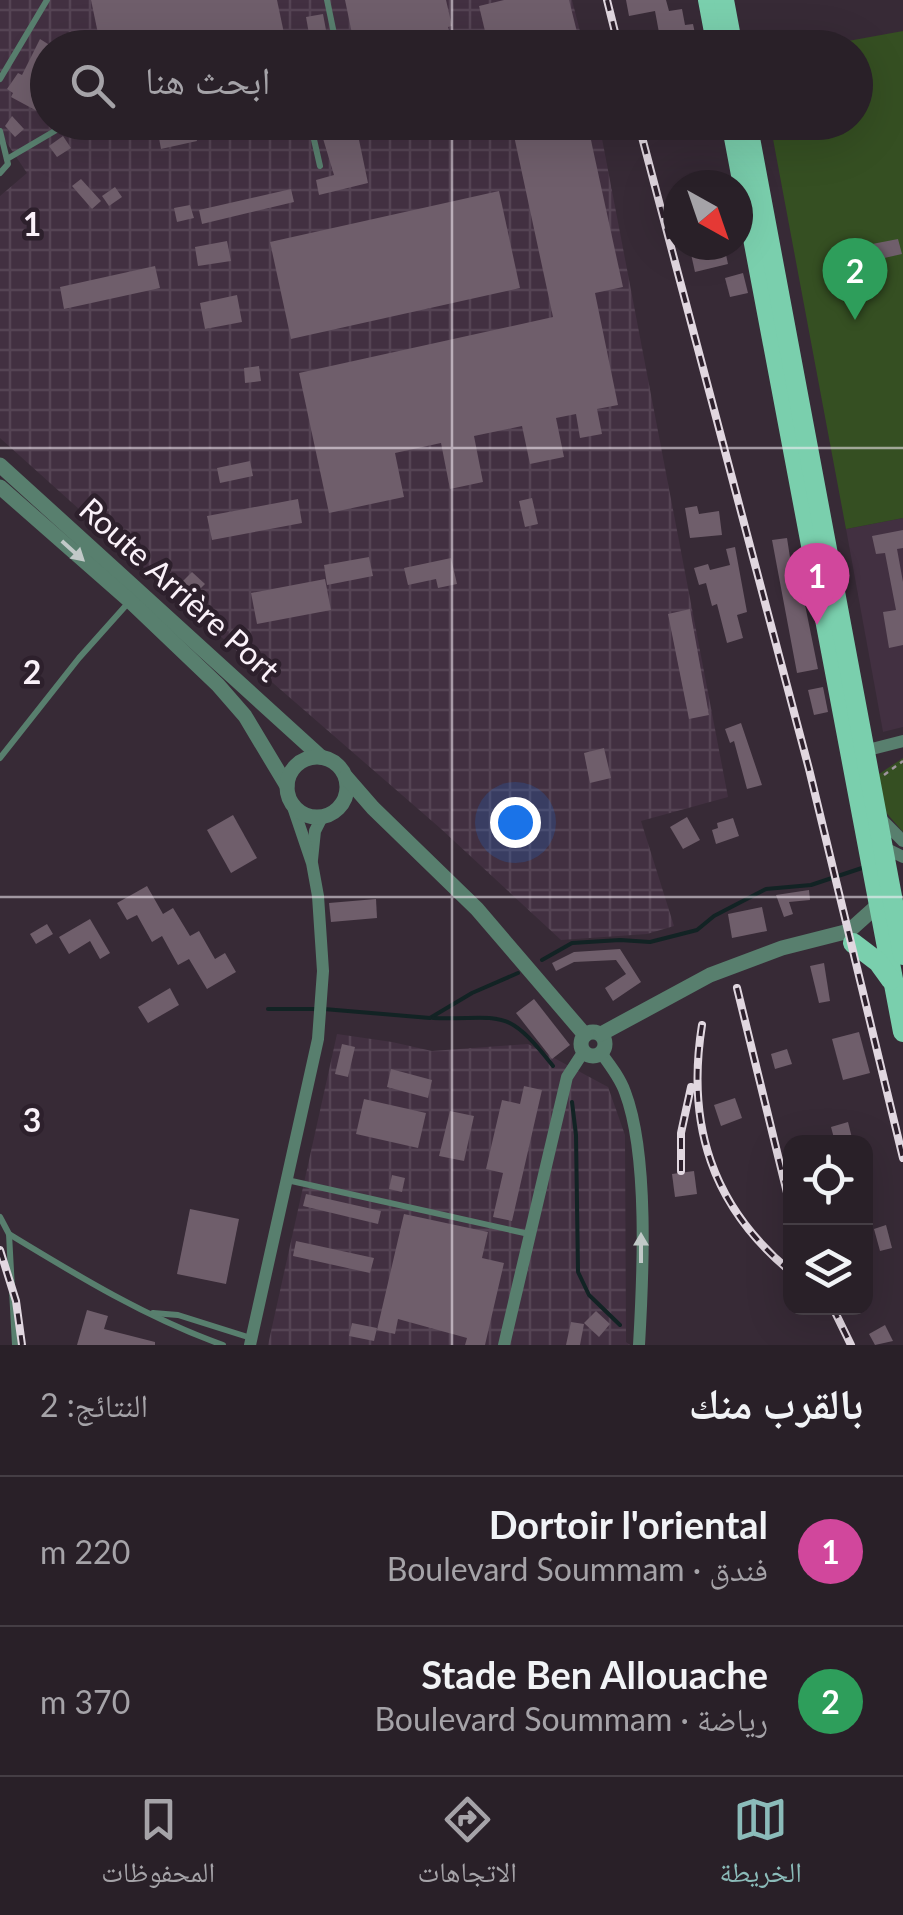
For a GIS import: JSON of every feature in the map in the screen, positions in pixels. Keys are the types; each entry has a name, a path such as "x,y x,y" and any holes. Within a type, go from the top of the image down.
{"main road":[{"path":"708,0 714,30"},
{"path":"724,0 730,30"},
{"path":"735,140 871,822 903,1032"},
{"path":"750,140 864,752 871,822 897,849 899,878 889,921 903,955"},
{"path":"851,937 893,982"}],"street":[{"name":"Route Arrière Port","path":"0,465 321,756"},
{"name":"Route Arrière Port","path":"0,487 130,601 218,685 245,716 286,786"},
{"path":"864,752 903,741"},
{"path":"251,1342 319,1024 321,933 312,863 286,786 294,768 311,757 321,756 337,763 374,808 478,909 590,1040 594,1056 601,1053 625,1090 637,1134 641,1212 639,1345"},
{"path":"312,863 315,831 322,817 340,807 346,798 346,777"},
{"path":"292,804 305,815 322,817"},
{"path":"340,807 374,808"},
{"path":"851,937 889,921"},
{"path":"504,1345 566,1077 590,1040 698,981 757,958 851,937 889,921"}],"lane":[{"path":"0,79 48,0"},
{"path":"327,0 333,30"},
{"path":"0,132 8,164 0,173"},
{"path":"7,159 39,140"},
{"path":"314,140 320,166"},
{"path":"0,758 130,601"},
{"path":"287,1180 530,1234"},
{"path":"0,1217 9,1234 16,1345"},
{"path":"9,1234 101,1290 180,1329 223,1345"},
{"path":"152,1313 186,1317 251,1342"}],"path":[{"path":"882,782 884,775 903,761"}],"shaded area":[{"path":"0,0 572,0 580,30 30,30 30,140 602,140 728,797 641,821 674,926 647,934 561,940 0,438 0,196 27,173 0,133"},
{"path":"903,518 903,727 883,732 846,529"},
{"path":"337,1034 432,1051 528,1044 608,1087 625,1135 626,1342 630,1345 268,1345"}],"green space":[{"path":"903,31 903,518 846,529 773,140 873,140 873,36"},
{"path":"903,758 903,832 883,809 876,776"}],"building":[{"path":"91,0 277,0 283,30 97,30"},
{"path":"345,0 446,0 452,26 449,30 351,30"},
{"path":"504,0 569,0 576,30 485,30 479,6"},
{"path":"626,0 666,0 669,11 682,9 685,25 693,24 694,30 659,30 655,11 629,16"},
{"path":"323,14 326,30 308,30 306,17"},
{"path":"30,59 30,107 11,97 13,93 7,89 18,73 22,75"},
{"path":"12,116 24,129 15,137 5,126"},
{"path":"66,140 71,148 57,157 49,146"},
{"path":"159,140 197,140 197,141 161,149"},
{"path":"323,140 359,140 368,183 319,195 316,180 334,175"},
{"path":"515,140 591,140 623,287 595,293 618,405 597,409 602,434 580,438 576,414 556,418 564,457 530,464 522,426 474,436 483,482 450,489 441,443 395,453 404,497 329,513 299,373 553,317"},
{"path":"81,179 101,201 92,209 72,186"},
{"path":"115,187 122,197 109,206 102,196"},
{"path":"291,189 294,202 202,224 199,210"},
{"path":"499,191 520,288 291,339 270,242"},
{"path":"190,205 194,218 177,222 174,208"},
{"path":"898,239 902,254 840,268 836,251"},
{"path":"227,241 231,261 198,266 195,247"},
{"path":"692,260 727,260 728,264 695,272"},
{"path":"155,266 160,288 64,309 60,287"},
{"path":"743,273 748,293 730,297 725,278"},
{"path":"237,295 242,322 205,329 200,303"},
{"path":"259,366 261,381 245,383 244,368"},
{"path":"250,461 253,476 220,483 217,468"},
{"path":"532,498 538,524 525,527 519,501"},
{"path":"298,499 302,523 212,540 207,516"},
{"path":"697,506 699,514 719,511 722,535 690,538 685,508"},
{"path":"903,530 903,548 897,549 903,582 903,645 889,648 883,612 896,610 885,553 876,554 872,536"},
{"path":"787,538 793,577 799,575 818,669 797,673 772,540"},
{"path":"735,547 747,612 737,615 743,638 727,643 717,604 712,606 706,583 699,585 694,568 708,564 710,570 730,565 726,549"},
{"path":"369,557 373,576 327,585 324,565"},
{"path":"451,558 457,584 438,588 436,579 408,585 404,568"},
{"path":"192,572 205,584 195,594 182,582"},
{"path":"325,579 331,610 257,624 251,593"},
{"path":"690,609 709,715 689,719 668,614"},
{"path":"823,687 828,712 814,715 808,690"},
{"path":"741,723 762,785 747,789 734,741 730,743 725,729"},
{"path":"604,748 611,778 590,783 584,753"},
{"path":"233,815 257,858 231,873 207,830"},
{"path":"687,817 700,840 683,849 670,827"},
{"path":"733,818 739,836 716,844 712,830 718,828 717,823"},
{"path":"147,886 163,914 173,908 190,936 199,931 215,959 225,953 236,972 207,989 189,959 178,965 162,936 152,942 137,915 127,920 117,903"},
{"path":"809,890 810,900 789,902 793,914 784,917 776,895"},
{"path":"376,899 377,918 331,922 329,903"},
{"path":"762,907 767,931 732,938 728,914"},
{"path":"90,919 110,953 100,959 90,941 69,954 59,937"},
{"path":"47,924 53,934 36,944 30,934"},
{"path":"620,949 641,982 613,1001 605,988 626,974 616,960 574,962 556,971 552,963 574,952"},
{"path":"824,963 830,1001 819,1003 810,966"},
{"path":"170,988 179,1005 148,1023 138,1007"},
{"path":"534,999 570,1045 552,1059 516,1013"},
{"path":"859,1032 870,1073 843,1080 832,1039"},
{"path":"342,1044 355,1047 348,1077 335,1074"},
{"path":"787,1049 792,1064 775,1069 771,1054"},
{"path":"391,1069 432,1080 428,1098 387,1087"},
{"path":"524,1086 542,1090 512,1221 493,1217 503,1173 486,1169 502,1100 520,1104"},
{"path":"735,1098 742,1118 721,1126 714,1105"},
{"path":"364,1099 426,1113 418,1148 356,1134"},
{"path":"450,1111 474,1116 464,1161 439,1156"},
{"path":"848,1122 851,1135 833,1135 831,1127"},
{"path":"694,1171 697,1194 675,1197 672,1174"},
{"path":"392,1175 405,1178 402,1192 389,1189"},
{"path":"306,1194 381,1211 378,1224 303,1206"},
{"path":"190,1209 239,1219 226,1284 177,1274"},
{"path":"404,1214 488,1232 482,1258 504,1263 485,1345 465,1345 467,1338 398,1319 395,1334 377,1330"},
{"path":"886,1225 892,1248 880,1251 874,1229"},
{"path":"296,1241 374,1258 370,1273 293,1256"},
{"path":"87,1310 108,1316 104,1329 155,1345 77,1345"},
{"path":"596,1311 610,1324 599,1337 584,1323"},
{"path":"571,1322 584,1324 580,1345 566,1345"},
{"path":"352,1323 377,1328 374,1341 349,1336"},
{"path":"885,1325 893,1341 875,1345 869,1334"}],"waterway":[{"path":"542,960 572,943 650,942 697,930 714,916 766,889 811,885 862,868"},
{"path":"324,1009 430,1018 472,993 518,973"},
{"path":"268,1009 315,1009"},
{"path":"433,1018 502,1020 524,1033 553,1066"},
{"path":"572,1102 578,1272 589,1295 620,1325"}],"railway":[{"path":"607,0 614,30"},
{"path":"643,140 809,769 903,1158"},
{"path":"737,988 783,1176"},
{"path":"702,1025 698,1096 711,1161 741,1219 783,1265"},
{"path":"681,1171 681,1133 691,1087"},
{"path":"0,1250 16,1301 22,1345"},
{"path":"836,1315 851,1345"}],"place":[{"name":"Stade Ben Allouache","path":"855,320"},
{"name":"Dortoir l'oriental","path":"817,625"}]}
